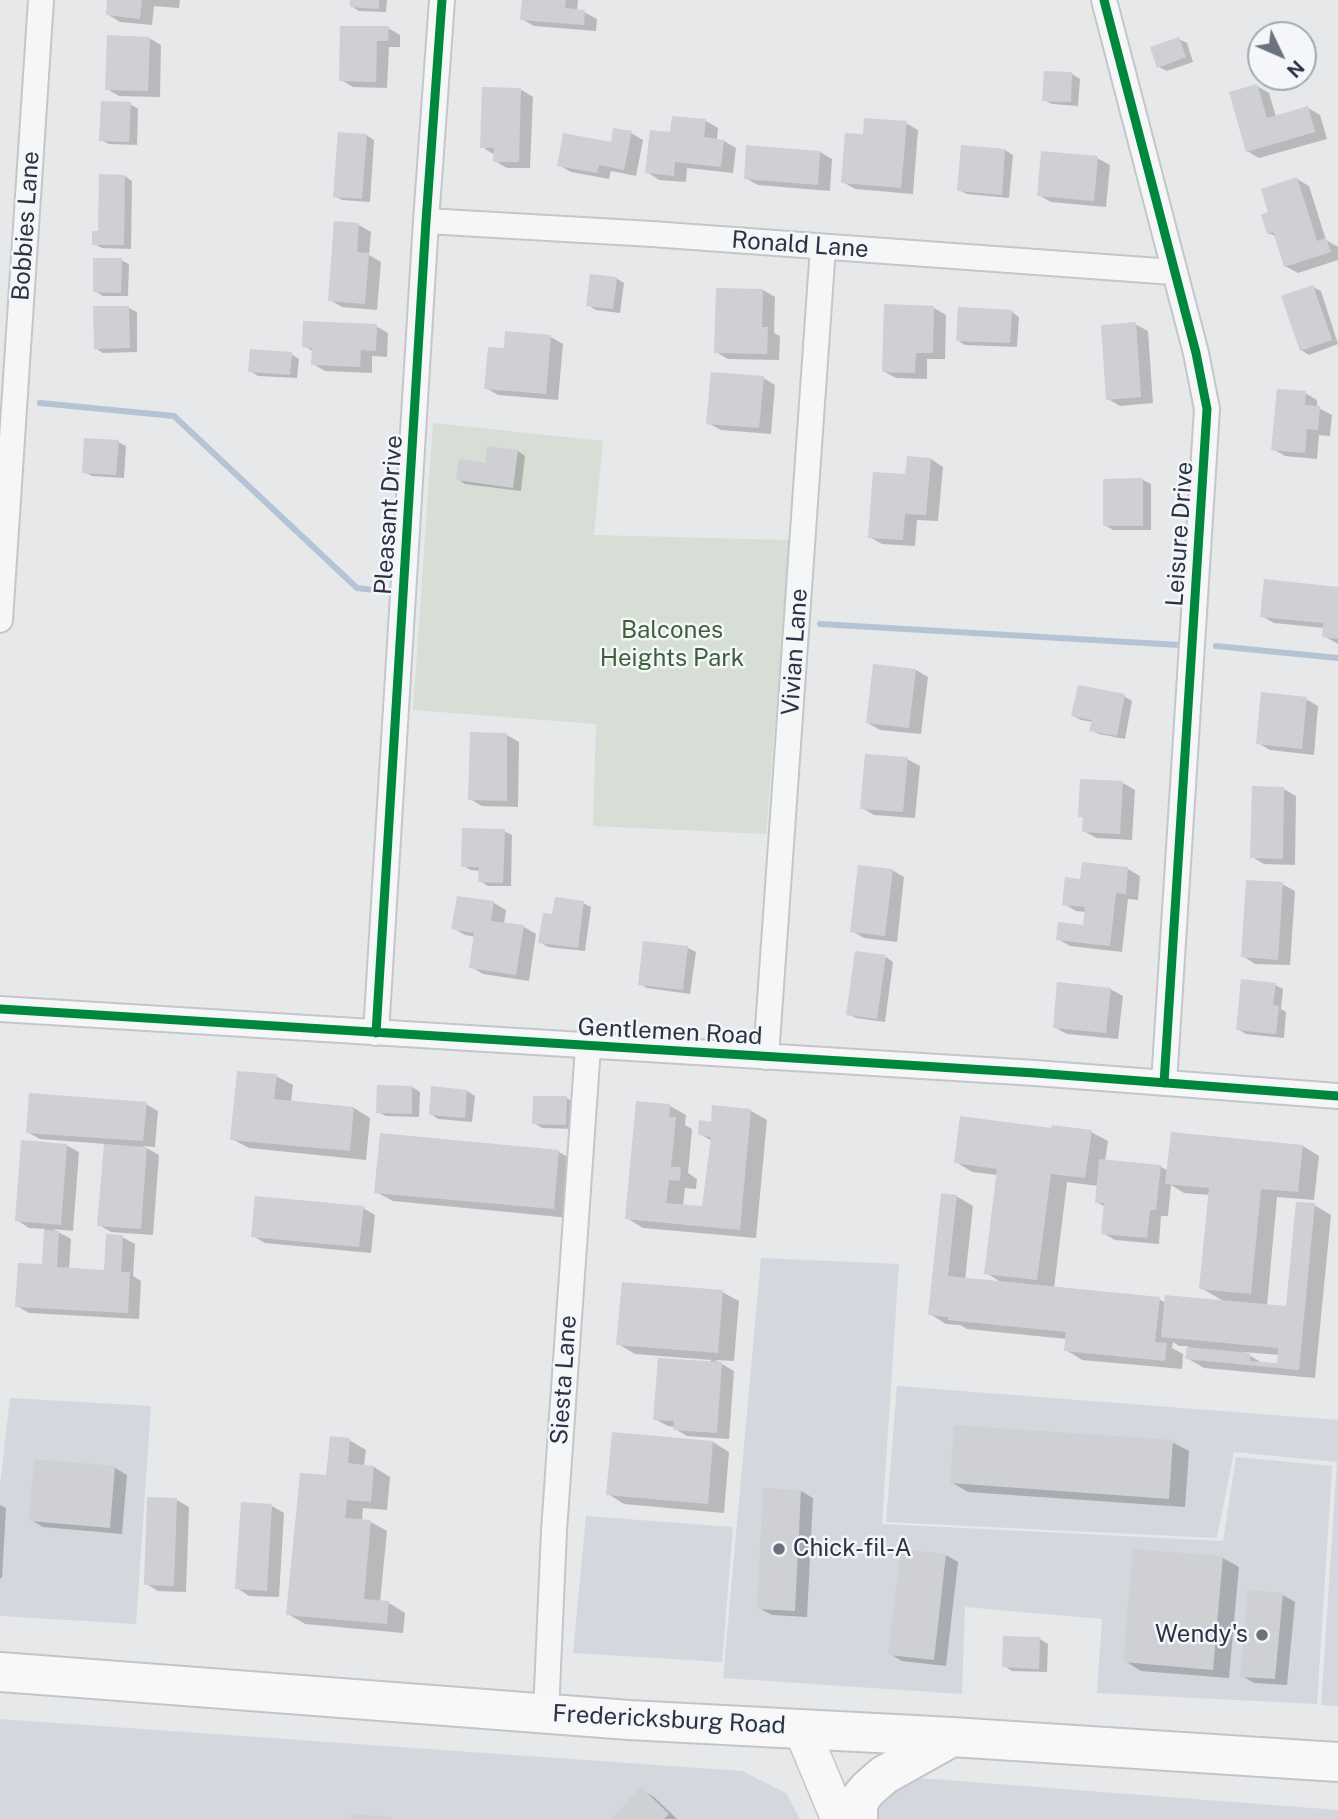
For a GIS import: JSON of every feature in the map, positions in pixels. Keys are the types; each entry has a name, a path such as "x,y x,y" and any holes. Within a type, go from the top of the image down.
{"main road":[{"name":"Fredericksburg Road","path":"0,1672 629,1720 801,1728 1338,1762"},
{"path":"858,1819 858,1806 862,1796 884,1775 952,1737"}],"street":[{"name":"Bobbies Lane","path":"0,620 41,0"},
{"name":"Pleasant Drive","path":"376,1033 442,0"},
{"name":"Leisure Drive","path":"1104,0 1196,353 1207,409 1164,1083"},
{"name":"Ronald Lane","path":"426,221 652,234 1173,272"},
{"name":"Vivian Lane","path":"766,1056 823,247"},
{"name":"Gentlemen Road","path":"0,1009 766,1056 1338,1096"},
{"name":"Siesta Lane","path":"546,1713 554,1531 588,1046"},
{"path":"801,1728 839,1819"}],"shaded area":[{"path":"761,1258 899,1264 882,1524 1223,1541 1236,1457 1332,1466 1317,1704 1097,1693 1102,1619 965,1607 962,1694 723,1678"},
{"path":"897,1386 1338,1420 1338,1706 1321,1705 1337,1462 1234,1452 1217,1538 886,1522"},
{"path":"10,1398 151,1406 136,1624 0,1616 0,1485"},
{"path":"586,1516 733,1527 722,1662 573,1653"},
{"path":"0,1719 742,1771 786,1793 800,1819 0,1819"},
{"path":"919,1778 1338,1810 1338,1819 870,1819 894,1783"}],"green space":[{"name":"Balcones Heights Park","path":"433,423 603,441 594,535 790,540 766,834 593,826 596,724 413,710"}],"building":[{"path":"107,0 142,0 140,19 106,15"},
{"path":"350,0 379,0 379,9 350,7"},
{"path":"522,0 566,0 565,8 585,10 584,25 520,20"},
{"path":"340,26 389,26 388,41 377,41 376,82 339,81"},
{"path":"107,35 150,37 148,91 105,90"},
{"path":"1179,37 1186,57 1157,68 1150,47"},
{"path":"1044,71 1072,72 1071,102 1042,101"},
{"path":"482,87 521,88 519,162 493,162 494,148 480,148"},
{"path":"1247,87 1247,91 1259,91 1267,118 1308,106 1315,132 1246,152 1229,92"},
{"path":"101,101 131,102 129,142 99,141"},
{"path":"672,116 706,119 704,137 724,140 721,167 675,162 674,176 645,173 650,130 670,132"},
{"path":"864,118 907,121 901,188 841,183 845,133 863,134"},
{"path":"613,128 632,131 624,170 599,165 597,173 557,166 563,133 611,142"},
{"path":"338,132 367,134 362,199 333,197"},
{"path":"746,145 820,151 818,185 744,179"},
{"path":"961,145 1005,149 1002,195 957,191"},
{"path":"1041,151 1098,156 1094,201 1037,196"},
{"path":"99,174 125,175 124,245 92,245 92,231 98,231"},
{"path":"1297,177 1317,241 1326,238 1331,252 1284,267 1273,232 1267,234 1261,215 1268,212 1261,189"},
{"path":"334,221 359,223 357,252 369,253 365,304 328,301"},
{"path":"93,258 122,258 121,293 93,292"},
{"path":"590,274 617,277 613,309 586,306"},
{"path":"1313,285 1332,340 1300,351 1281,296"},
{"path":"716,288 763,289 762,327 768,327 767,354 714,353"},
{"path":"884,304 934,306 933,353 916,353 915,373 882,372"},
{"path":"93,306 129,306 130,348 94,349"},
{"path":"958,307 1012,310 1010,343 956,341"},
{"path":"303,321 377,324 376,351 361,350 360,367 311,365 312,348 302,347"},
{"path":"1136,322 1141,397 1106,400 1101,325"},
{"path":"505,331 551,335 546,394 484,389 488,347 504,348"},
{"path":"250,349 292,352 290,375 248,372"},
{"path":"711,372 764,376 759,428 706,424"},
{"path":"1277,389 1306,391 1305,405 1320,406 1318,430 1307,429 1305,453 1271,450"},
{"path":"84,438 119,440 116,475 82,473"},
{"path":"487,446 518,450 513,488 456,480 459,459 485,463"},
{"path":"907,456 931,458 926,515 905,514 903,540 868,538 873,472 905,474"},
{"path":"1143,478 1143,526 1103,526 1103,479"},
{"path":"1264,579 1338,587 1338,639 1322,637 1323,623 1260,617"},
{"path":"873,664 916,669 909,728 866,723"},
{"path":"1078,685 1125,694 1117,736 1089,731 1092,720 1071,716"},
{"path":"1261,692 1307,697 1302,749 1256,744"},
{"path":"470,732 507,733 507,801 468,800"},
{"path":"865,754 908,757 903,812 860,809"},
{"path":"1080,779 1123,781 1120,834 1082,832 1083,817 1078,817"},
{"path":"1252,786 1284,787 1283,859 1250,858"},
{"path":"462,828 505,829 503,883 478,882 479,867 461,867"},
{"path":"1082,862 1128,867 1126,894 1116,893 1110,946 1056,940 1058,922 1083,925 1085,907 1062,905 1065,877 1080,879"},
{"path":"858,865 893,869 885,936 850,932"},
{"path":"1246,880 1283,882 1278,960 1241,957"},
{"path":"457,896 494,901 491,921 524,925 516,975 469,968 474,933 451,929"},
{"path":"555,897 584,901 578,948 538,943 543,913 552,914"},
{"path":"643,941 688,946 683,990 638,985"},
{"path":"855,951 886,955 877,1019 846,1015"},
{"path":"1241,979 1276,983 1273,1005 1279,1006 1276,1034 1236,1030"},
{"path":"1057,982 1111,988 1106,1033 1053,1028"},
{"path":"237,1071 277,1074 274,1099 354,1107 350,1151 230,1140"},
{"path":"377,1085 412,1086 412,1114 376,1113"},
{"path":"431,1086 467,1090 465,1118 429,1115"},
{"path":"29,1093 147,1102 143,1141 26,1133"},
{"path":"533,1096 567,1096 566,1125 532,1124"},
{"path":"636,1101 670,1104 669,1117 676,1117 671,1167 681,1167 680,1181 669,1180 666,1203 702,1206 711,1137 698,1135 699,1120 711,1122 712,1105 751,1109 740,1230 625,1219"},
{"path":"960,1116 1051,1128 1052,1125 1092,1130 1085,1178 1051,1174 1037,1280 984,1274 997,1169 954,1163"},
{"path":"1171,1132 1303,1145 1298,1192 1261,1189 1251,1294 1199,1289 1209,1188 1165,1184"},
{"path":"380,1133 559,1150 554,1209 374,1193"},
{"path":"21,1140 67,1144 61,1225 15,1221"},
{"path":"104,1144 147,1147 141,1229 97,1226"},
{"path":"1099,1159 1161,1165 1156,1210 1150,1210 1147,1238 1101,1234 1104,1203 1095,1203"},
{"path":"941,1193 957,1195 948,1276 1160,1297 1155,1342 1167,1343 1165,1361 1064,1351 1066,1332 948,1320 948,1317 928,1315"},
{"path":"255,1196 364,1206 359,1247 251,1237"},
{"path":"1296,1202 1315,1203 1299,1370 1185,1359 1187,1347 1250,1353 1250,1361 1277,1363 1278,1348 1161,1337 1165,1295 1286,1306"},
{"path":"44,1230 59,1231 57,1267 104,1270 106,1234 123,1235 121,1272 130,1272 128,1313 15,1307 18,1263 42,1264"},
{"path":"622,1282 723,1290 718,1353 616,1345"},
{"path":"658,1358 722,1362 717,1433 673,1430 674,1421 653,1420"},
{"path":"954,1425 1173,1440 1169,1499 950,1483"},
{"path":"612,1432 713,1441 708,1504 606,1495"},
{"path":"330,1436 350,1438 348,1463 374,1466 371,1502 347,1500 345,1518 371,1520 364,1599 389,1601 387,1624 286,1615 300,1473 326,1475"},
{"path":"34,1459 115,1466 110,1528 29,1521"},
{"name":"Chick-fil-A","path":"763,1488 801,1490 795,1611 757,1609"},
{"path":"147,1497 177,1498 174,1586 144,1585"},
{"path":"241,1502 272,1504 267,1591 235,1589"},
{"path":"901,1549 946,1554 934,1660 888,1655"},
{"path":"1133,1549 1223,1556 1213,1670 1123,1662"},
{"name":"Wendy's","path":"1248,1590 1283,1593 1275,1679 1240,1677"},
{"path":"1003,1636 1040,1637 1039,1669 1002,1667"},
{"path":"641,1787 669,1814 664,1819 611,1819"},
{"path":"352,1814 392,1817 392,1819 351,1819"}],"waterway":[{"path":"40,403 174,416 357,588 391,592"},
{"path":"820,624 1179,645"},
{"path":"1216,646 1338,658"}],"cycle path":[{"path":"376,1033 442,0"},
{"path":"1104,0 1196,353 1207,409 1164,1083"},
{"path":"0,1009 1035,1073 1338,1096"}],"place":[{"name":"Chick-fil-A","path":"779,1549"},
{"name":"Wendy's","path":"1262,1635"}]}
